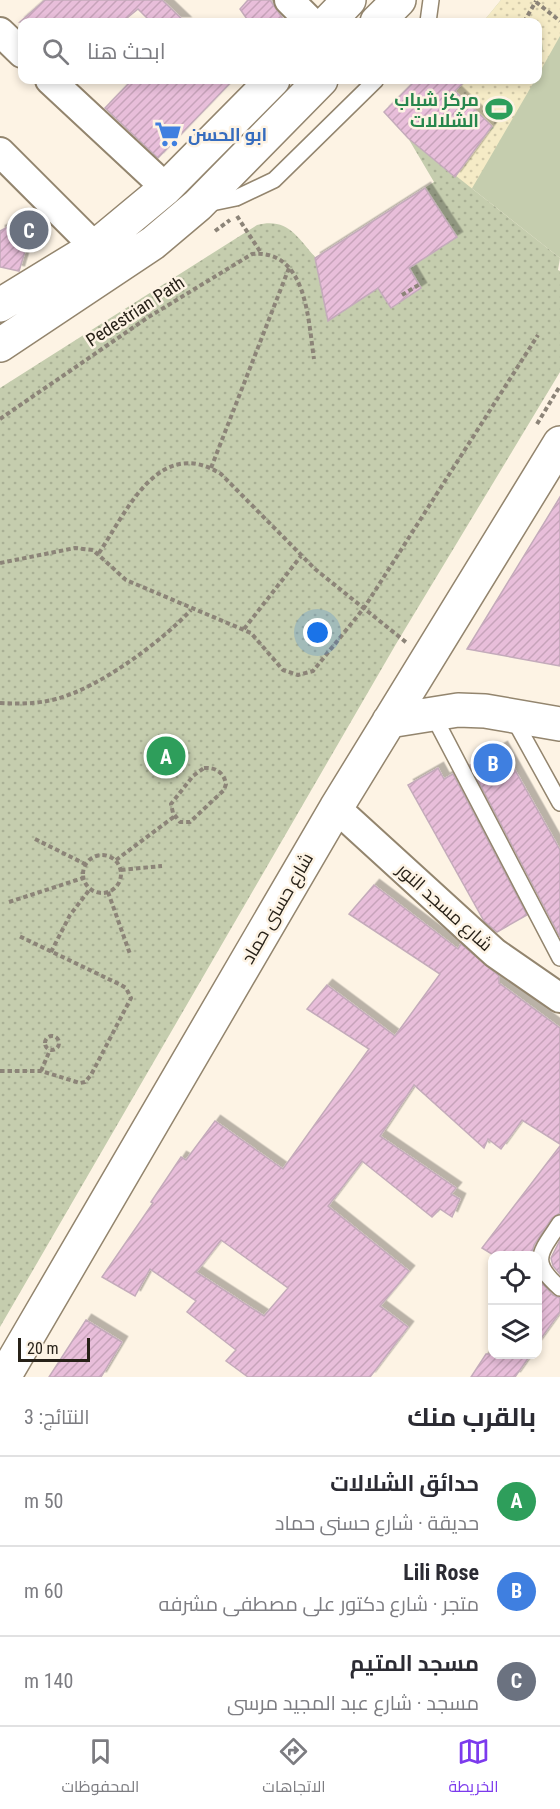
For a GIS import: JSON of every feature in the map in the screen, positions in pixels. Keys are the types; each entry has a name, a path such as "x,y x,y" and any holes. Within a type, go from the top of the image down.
{"main road":[{"path":"332,18 349,0"},
{"path":"381,18 399,0"},
{"path":"0,345 106,258 166,188 269,84"},
{"path":"0,305 106,258 198,205 317,84"},
{"name":"شارع حسنى حماد","path":"4,1377 336,808 560,443"},
{"path":"389,721 431,713 467,711 560,724"}],"street":[{"path":"289,0 307,18"},
{"path":"0,32 18,49"},
{"path":"54,84 166,188"},
{"path":"0,152 106,258"},
{"name":"شارع مسجد النور","path":"336,808 495,953 560,998"}],"lane":[{"path":"429,18 431,0"},
{"path":"198,205 236,198 274,180 372,84"},
{"path":"431,713 560,958"},
{"path":"512,716 560,803"},
{"path":"560,1223 540,1253 539,1263 543,1274 560,1288"}],"path":[{"path":"526,18 536,1 560,21"},
{"path":"237,215 261,253 272,255 290,267 303,294 314,359"},
{"name":"Pedestrian Path","path":"0,419 95,353 243,257 261,253"},
{"path":"212,468 290,267"},
{"path":"402,296 420,284"},
{"path":"0,563 75,548 85,548 99,553 126,580 191,610 244,629 257,639 283,670 298,675 306,674 320,666 364,608 538,335"},
{"path":"99,553 155,475 179,464 201,464 221,474 301,556 408,645"},
{"path":"244,629 301,556"},
{"path":"0,704 42,702 75,692 153,645 191,610"},
{"path":"210,768 221,774 226,784 224,790 190,822 180,822 175,816 171,804 193,776 210,768"},
{"path":"116,860 175,816"},
{"path":"35,839 85,864"},
{"path":"96,855 110,856 116,860 121,870 119,884 101,894 90,889 83,878 85,864 96,855"},
{"path":"121,870 162,866"},
{"path":"9,903 83,878"},
{"path":"51,952 70,915 90,889"},
{"path":"108,892 130,954"},
{"path":"0,1071 41,1071 80,1083 89,1079 130,998 126,988 19,936"},
{"path":"41,1071 50,1049"}],"green space":[{"name":"مركز شباب الشلالات","path":"501,0 560,0 560,258 408,138 462,84 542,84 542,18 486,18"},
{"path":"408,138 560,258 558,270 560,271 560,372 396,644 0,1327 0,388 257,225 268,223 285,227 298,237 316,258 434,182"}],"sand":[{"path":"501,0 560,0 560,36 542,68 542,18 486,18"},
{"path":"462,84 533,84 471,190 455,177 482,140 481,137 494,128 470,104 408,138"}],"building":[{"path":"45,0 162,0 181,18 147,18 138,9 127,18 25,18"},
{"path":"248,0 270,0 282,18 246,18 240,9"},
{"path":"128,84 229,84 158,158 105,108"},
{"path":"412,84 462,84 455,91 492,126 455,177 408,138 384,112"},
{"path":"425,188 457,237 409,268 421,288 391,308 378,288 328,321 315,258"},
{"path":"37,212 19,271 0,267 0,231"},
{"path":"560,497 560,666 467,649"},
{"path":"502,747 560,850 560,937 470,765"},
{"path":"438,768 444,779 453,774 527,915 497,932 484,921 408,785"},
{"path":"374,885 458,949 461,944 499,976 499,983 560,1028 560,1144 522,1120 501,1149 488,1139 484,1148 414,1085 380,1136 456,1188 451,1194 460,1199 452,1217 440,1209 432,1217 362,1161 328,1206 409,1271 380,1306 408,1327 370,1377 248,1377 226,1361 236,1350 187,1312 196,1301 150,1269 135,1296 102,1277 153,1203 151,1202 181,1157 186,1160 215,1121 283,1169 369,1049 307,1009 327,985 395,1036 440,974 349,914","holes":["221,1240 288,1288 264,1316 196,1272"]},
{"path":"560,1146 560,1213 552,1218 532,1251 488,1252 482,1248"},
{"path":"560,1240 560,1274 553,1266 551,1258"},
{"path":"542,1283 553,1295 560,1298 560,1312 542,1337"},
{"path":"86,1320 122,1342 101,1377 49,1377"},
{"path":"486,1354 488,1354 488,1359 528,1359 515,1377 471,1377"}],"place":[{"name":"مركز شباب الشلالات","path":"499,109"},
{"name":"ابو الحسن","path":"168,134"},
{"name":"مسجد المتيم","path":"29,230"},
{"name":"حدائق الشلالات","path":"166,756"},
{"name":"Lili Rose","path":"493,763"}]}
